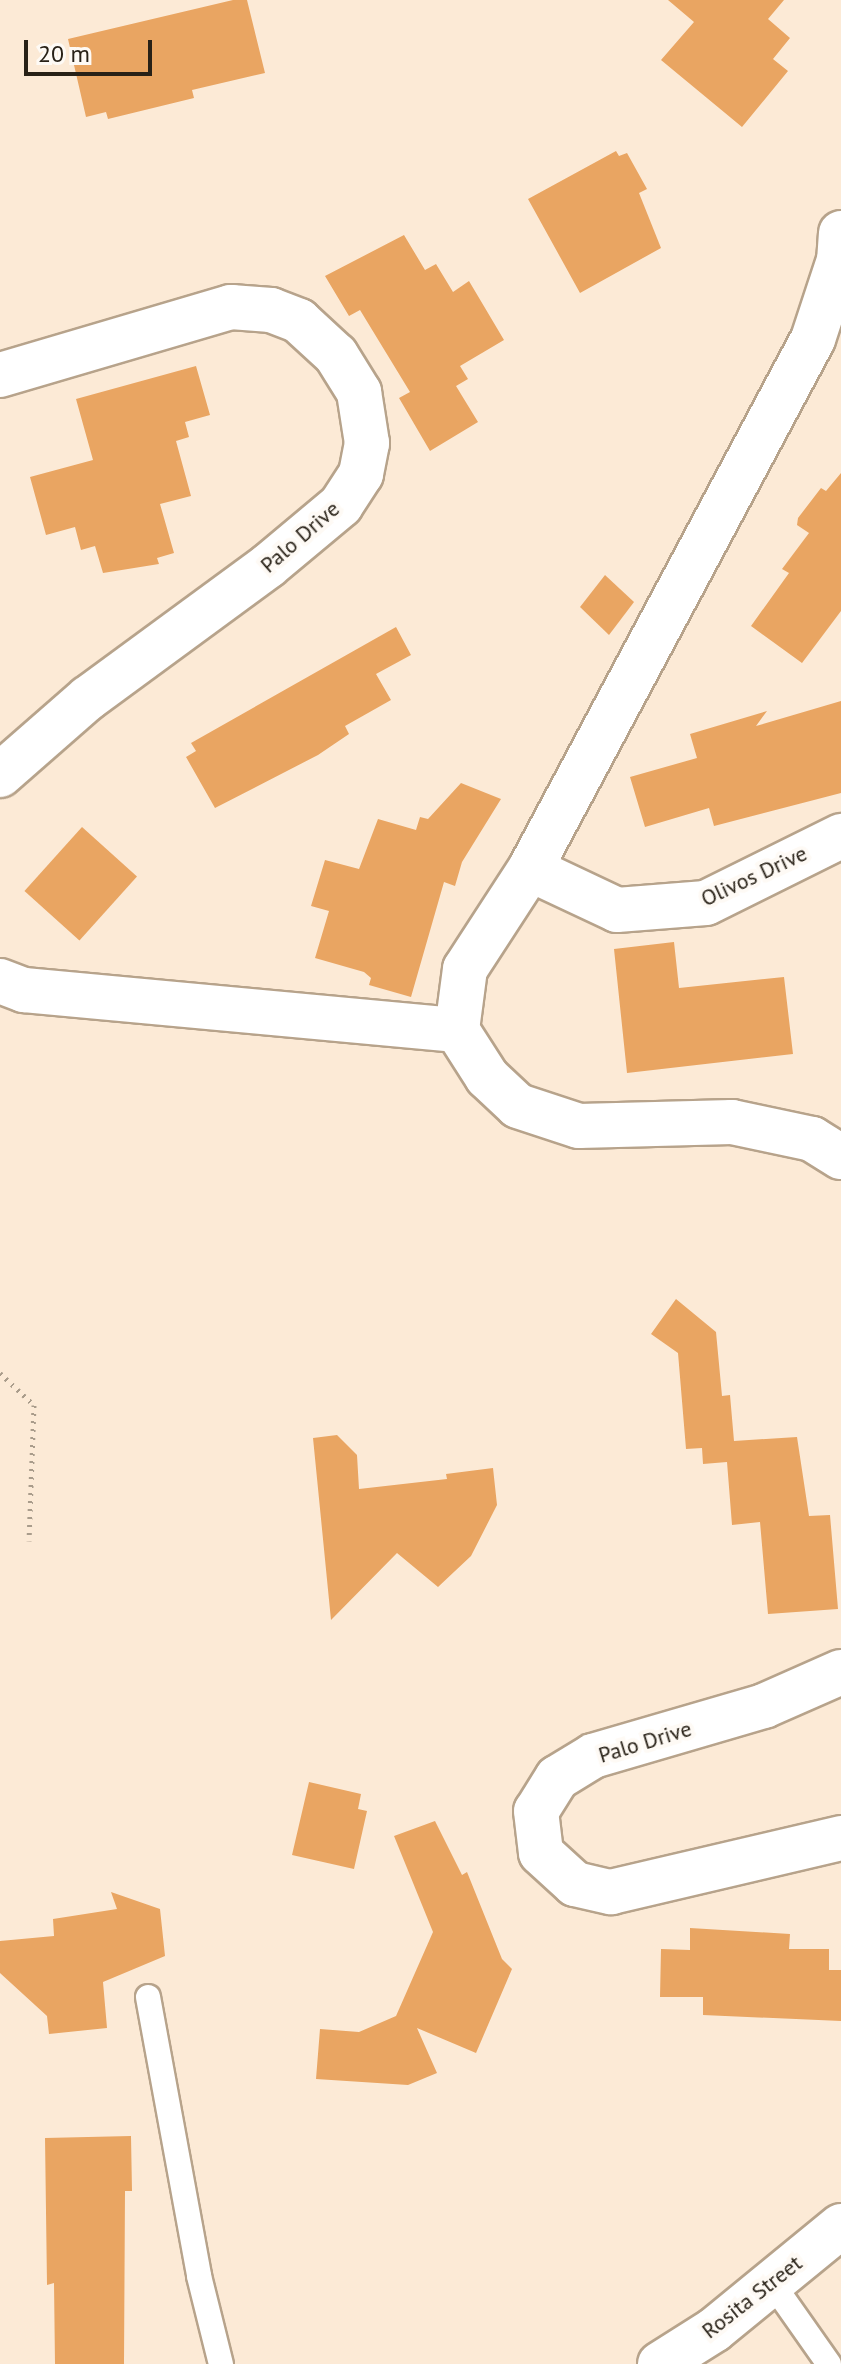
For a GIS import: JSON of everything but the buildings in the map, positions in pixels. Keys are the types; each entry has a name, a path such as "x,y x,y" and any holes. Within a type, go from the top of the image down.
{"street":[{"path":"841,233 839,260 813,339 530,869 465,969 457,1030 487,1077 518,1106 579,1126 732,1122 812,1139 841,1157"},
{"name":"Palo Drive","path":"0,375 231,307 271,310 299,321 336,355 359,392 367,443 361,474 341,505 268,566 88,698 0,775"},
{"name":"Olivos Drive","path":"530,869 617,910 706,903 841,836"},
{"path":"0,981 24,990 457,1030"},
{"name":"Palo Drive","path":"841,1672 764,1706 593,1756 557,1778 536,1811 541,1853 575,1884 611,1892 841,1838"},
{"name":"Rosita Street","path":"660,2364 714,2330 841,2226"}],"lane":[{"path":"148,1997 199,2276 221,2364"},
{"path":"772,2283 829,2364"}],"path":[{"path":"0,1373 34,1405 29,1541"}]}
